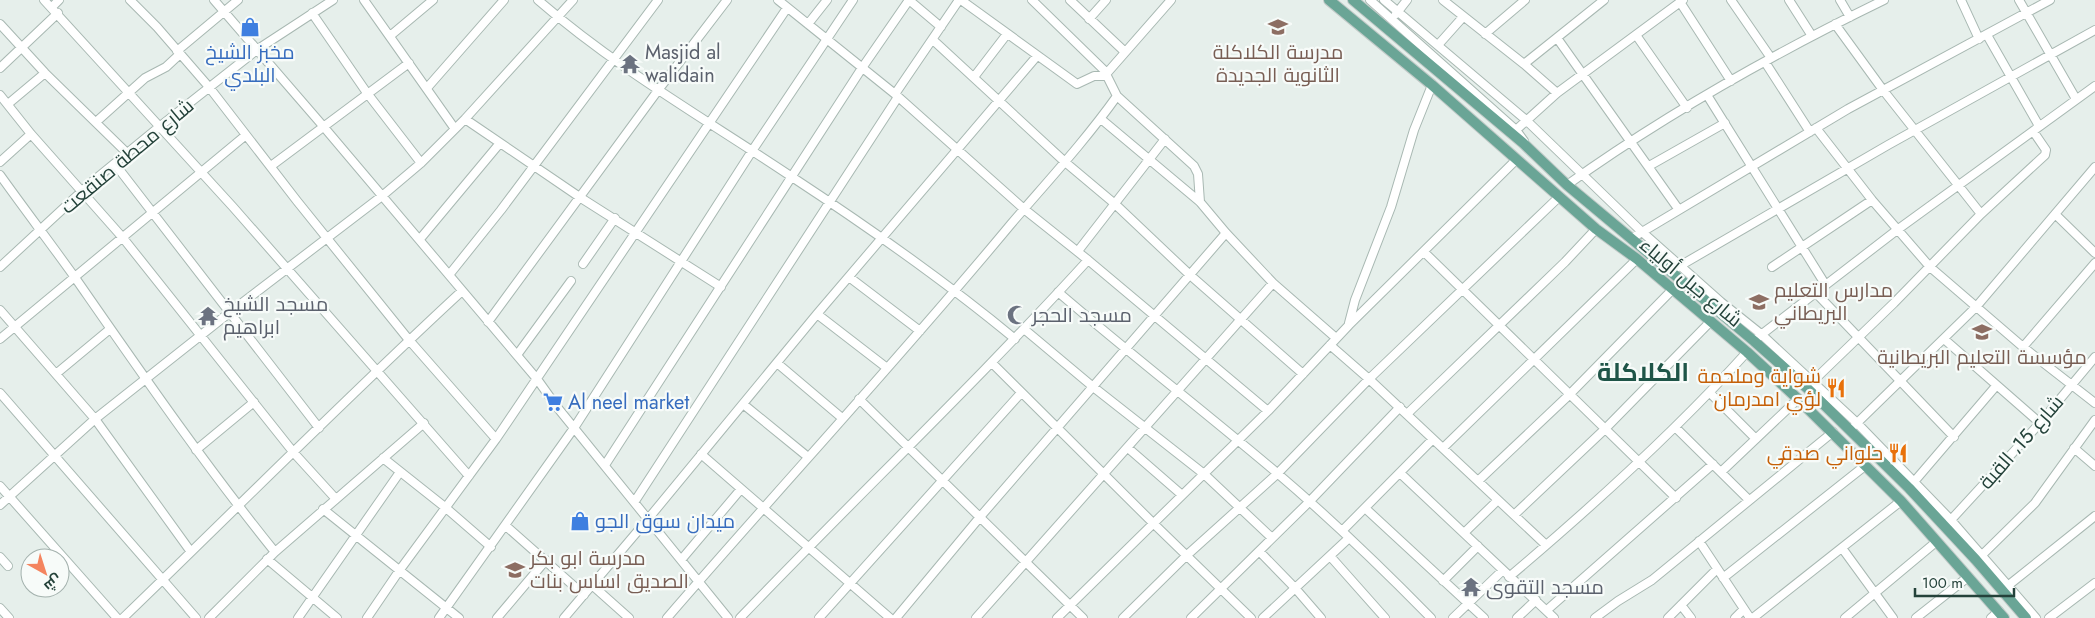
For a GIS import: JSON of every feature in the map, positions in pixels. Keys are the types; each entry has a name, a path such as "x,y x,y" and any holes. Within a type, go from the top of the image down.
{"main road":[{"name":"شارع جبل أولياء","path":"1329,0 1432,85 1559,197 1637,259 1747,352 1833,432 1901,501 1968,576 1998,616"},
{"name":"شارع جبل أولياء","path":"1353,0 1525,145 1567,185 1632,238 1676,269 1757,337 1810,385 1854,426 1948,523 2005,587 2026,618"}],"street":[{"path":"44,0 377,370 469,476"},
{"path":"0,68 55,10 59,0"},
{"path":"214,0 420,239 537,379 574,428 728,618"},
{"path":"96,122 145,78 166,67 178,52 238,0"},
{"name":"شارع محطة صنقعت","path":"0,266 82,191 159,126 258,49 332,0"},
{"path":"364,0 455,129"},
{"path":"390,36 433,0"},
{"path":"427,88 504,0"},
{"path":"538,0 614,59 792,177 956,290 1015,338"},
{"path":"0,505 96,419 145,379 382,196 421,163 455,129 572,0"},
{"path":"449,275 658,0"},
{"path":"488,322 581,198 659,89 727,0"},
{"path":"779,0 896,96 1024,208 1268,411"},
{"path":"808,24 826,0"},
{"path":"439,618 574,428 825,39 853,0"},
{"path":"605,465 862,68 909,0 941,27"},
{"path":"635,501 960,0 1077,84 1094,76 1107,74 1124,51 1169,3 1160,0"},
{"path":"1070,0 1124,51"},
{"path":"1090,19 1106,0"},
{"path":"1370,0 1516,130 1525,145"},
{"path":"1384,0 1526,120 1641,231 1676,269 1779,208 2095,30"},
{"path":"1391,18 1407,0"},
{"path":"1444,0 1557,93"},
{"path":"1485,34 1525,0"},
{"path":"1524,64 1604,0"},
{"path":"1731,0 1813,130 1930,267 2023,347 2095,403"},
{"path":"1789,0 1812,36"},
{"path":"1840,0 1850,17"},
{"path":"1567,185 1707,95 1812,36 1884,0"},
{"path":"1810,385 1981,214 2047,153 2012,78 1983,37 1961,0"},
{"path":"2019,0 2076,100"},
{"path":"1632,238 1883,90 2050,0"},
{"path":"135,1 209,87 297,202 409,340 496,439"},
{"path":"1516,130 1557,93 1682,1 1731,81"},
{"path":"1037,2 1107,74 1117,96 1197,170 1200,202"},
{"path":"367,618 399,571 496,439 637,233 787,8"},
{"path":"312,13 367,93 421,163"},
{"path":"1438,45 1462,16"},
{"path":"0,24 45,73 128,154"},
{"path":"1835,24 1915,132 1981,214"},
{"path":"974,77 1007,34"},
{"path":"1636,35 1687,108"},
{"path":"1557,38 1679,210"},
{"path":"933,40 1065,162 1114,204 1190,276 1302,374"},
{"path":"564,618 817,314 1037,56"},
{"path":"271,166 409,63"},
{"path":"8,104 45,73"},
{"path":"1349,324 1355,300 1391,207 1414,130 1432,85"},
{"path":"1757,337 1897,230 2095,86"},
{"path":"0,95 31,134 123,238 294,453 335,498"},
{"path":"1707,95 1753,165 1825,284"},
{"path":"667,618 956,290 1065,162 1117,96"},
{"path":"464,119 581,198 721,287"},
{"path":"1100,119 1200,202 1273,283 1336,338"},
{"path":"1649,166 1725,123"},
{"path":"0,162 31,134"},
{"path":"0,339 246,135"},
{"path":"1078,251 1165,139"},
{"path":"420,239 500,143"},
{"path":"1057,618 1268,411 1349,324 1516,160"},
{"path":"115,164 319,428"},
{"path":"1854,426 1976,307 2093,172"},
{"path":"0,175 39,231 75,277 196,450 275,552"},
{"path":"1123,618 1239,506 1277,474 1369,378 1559,197"},
{"path":"1772,267 1872,200"},
{"path":"2055,214 2095,253"},
{"path":"583,264 615,218"},
{"path":"1407,414 1497,325 1565,262 1596,228"},
{"path":"896,618 980,517 1058,429 1092,386 1226,233"},
{"path":"1424,252 1676,498"},
{"path":"1443,448 1637,259"},
{"path":"740,618 907,446 992,363 1088,260"},
{"path":"2023,347 2095,263"},
{"path":"849,278 920,331"},
{"path":"517,355 570,281"},
{"path":"976,618 1273,283"},
{"path":"1478,481 1570,395 1673,290"},
{"path":"123,618 377,370 462,291"},
{"path":"1058,292 1125,350 1177,390 1277,474 1342,531 1431,618"},
{"path":"1815,292 1857,338 1954,437"},
{"path":"0,310 96,419 191,552"},
{"path":"817,314 887,368"},
{"path":"1514,514 1605,429 1710,322"},
{"path":"57,373 110,329"},
{"path":"1024,329 1092,386 1146,426 1204,474 1272,538"},
{"path":"1944,339 2040,423"},
{"path":"1330,345 1369,378 1546,545"},
{"path":"1509,577 1676,428 1747,352"},
{"name":"شارع 15، القبة","path":"1948,523 2040,423 2095,358"},
{"path":"776,363 842,418"},
{"path":"992,363 1152,523 1251,618"},
{"path":"1912,485 1996,386"},
{"path":"0,393 196,618"},
{"path":"819,618 1022,393"},
{"path":"1710,393 1756,439"},
{"path":"859,399 1083,618"},
{"path":"1721,472 1798,399"},
{"path":"196,450 254,402"},
{"path":"743,404 808,457"},
{"path":"1195,617 1400,408"},
{"path":"1979,557 2036,502 2095,420"},
{"path":"209,618 267,559 335,498 424,423"},
{"path":"1676,428 1748,500"},
{"path":"1596,618 1618,601 1652,580 1833,432"},
{"path":"1342,531 1433,439"},
{"path":"1128,448 1182,495"},
{"path":"2074,448 2095,466"},
{"path":"701,454 890,618"},
{"path":"383,458 491,547"},
{"path":"1546,610 1713,464"},
{"path":"1723,578 1866,465"},
{"path":"298,618 400,472"},
{"path":"1400,473 1554,618"},
{"path":"0,486 117,618"},
{"path":"681,560 741,489"},
{"path":"1464,533 1498,500"},
{"path":"1699,541 1752,618 1901,501"},
{"path":"1365,508 1484,618"},
{"path":"323,509 459,618"},
{"path":"2036,618 2005,587 2095,516"},
{"path":"506,526 584,595"},
{"path":"1264,618 1349,538"},
{"path":"1846,618 1877,594 1936,542"},
{"path":"1443,581 1478,546"},
{"path":"1842,548 1893,618"},
{"path":"1259,551 1321,618"},
{"path":"1330,556 1385,618"},
{"path":"0,557 8,566"},
{"path":"267,559 337,618"},
{"path":"497,618 546,560"},
{"path":"1668,618 1717,569"},
{"path":"1453,618 1502,571"},
{"path":"1916,618 1968,576"},
{"path":"2049,618 2095,583"},
{"path":"592,585 629,618"},
{"path":"1516,618 1536,600"},
{"path":"1681,605 1691,618"},
{"path":"0,608 9,618"},
{"path":"1735,618 1744,609"}],"place":[{"name":"مخبز الشيخ البلدي","path":"250,27"},
{"name":"مدرسة الكلاكلة الثانوية الجديدة","path":"1278,27"},
{"name":"Masjid al walidain","path":"630,64"},
{"name":"مدارس التعليم البريطاني","path":"1759,302"},
{"name":"مسجد الحجر","path":"1017,315"},
{"name":"مسجد الشيخ ابراهيم","path":"208,316"},
{"name":"مؤسسة التعليم البريطانية","path":"1982,332"},
{"name":"شواية وملحمة لؤي امدرمان","path":"1836,388"},
{"name":"Al neel market","path":"553,402"},
{"name":"حلواني صدقي","path":"1898,453"},
{"name":"ميدان سوق الجو","path":"580,521"},
{"name":"مدرسة ابو بكر الصديق اساس بنات","path":"515,570"},
{"name":"مسجد التقوى","path":"1471,587"}],"district":[{"name":"الكلاكلة","path":"1643,372"}]}
